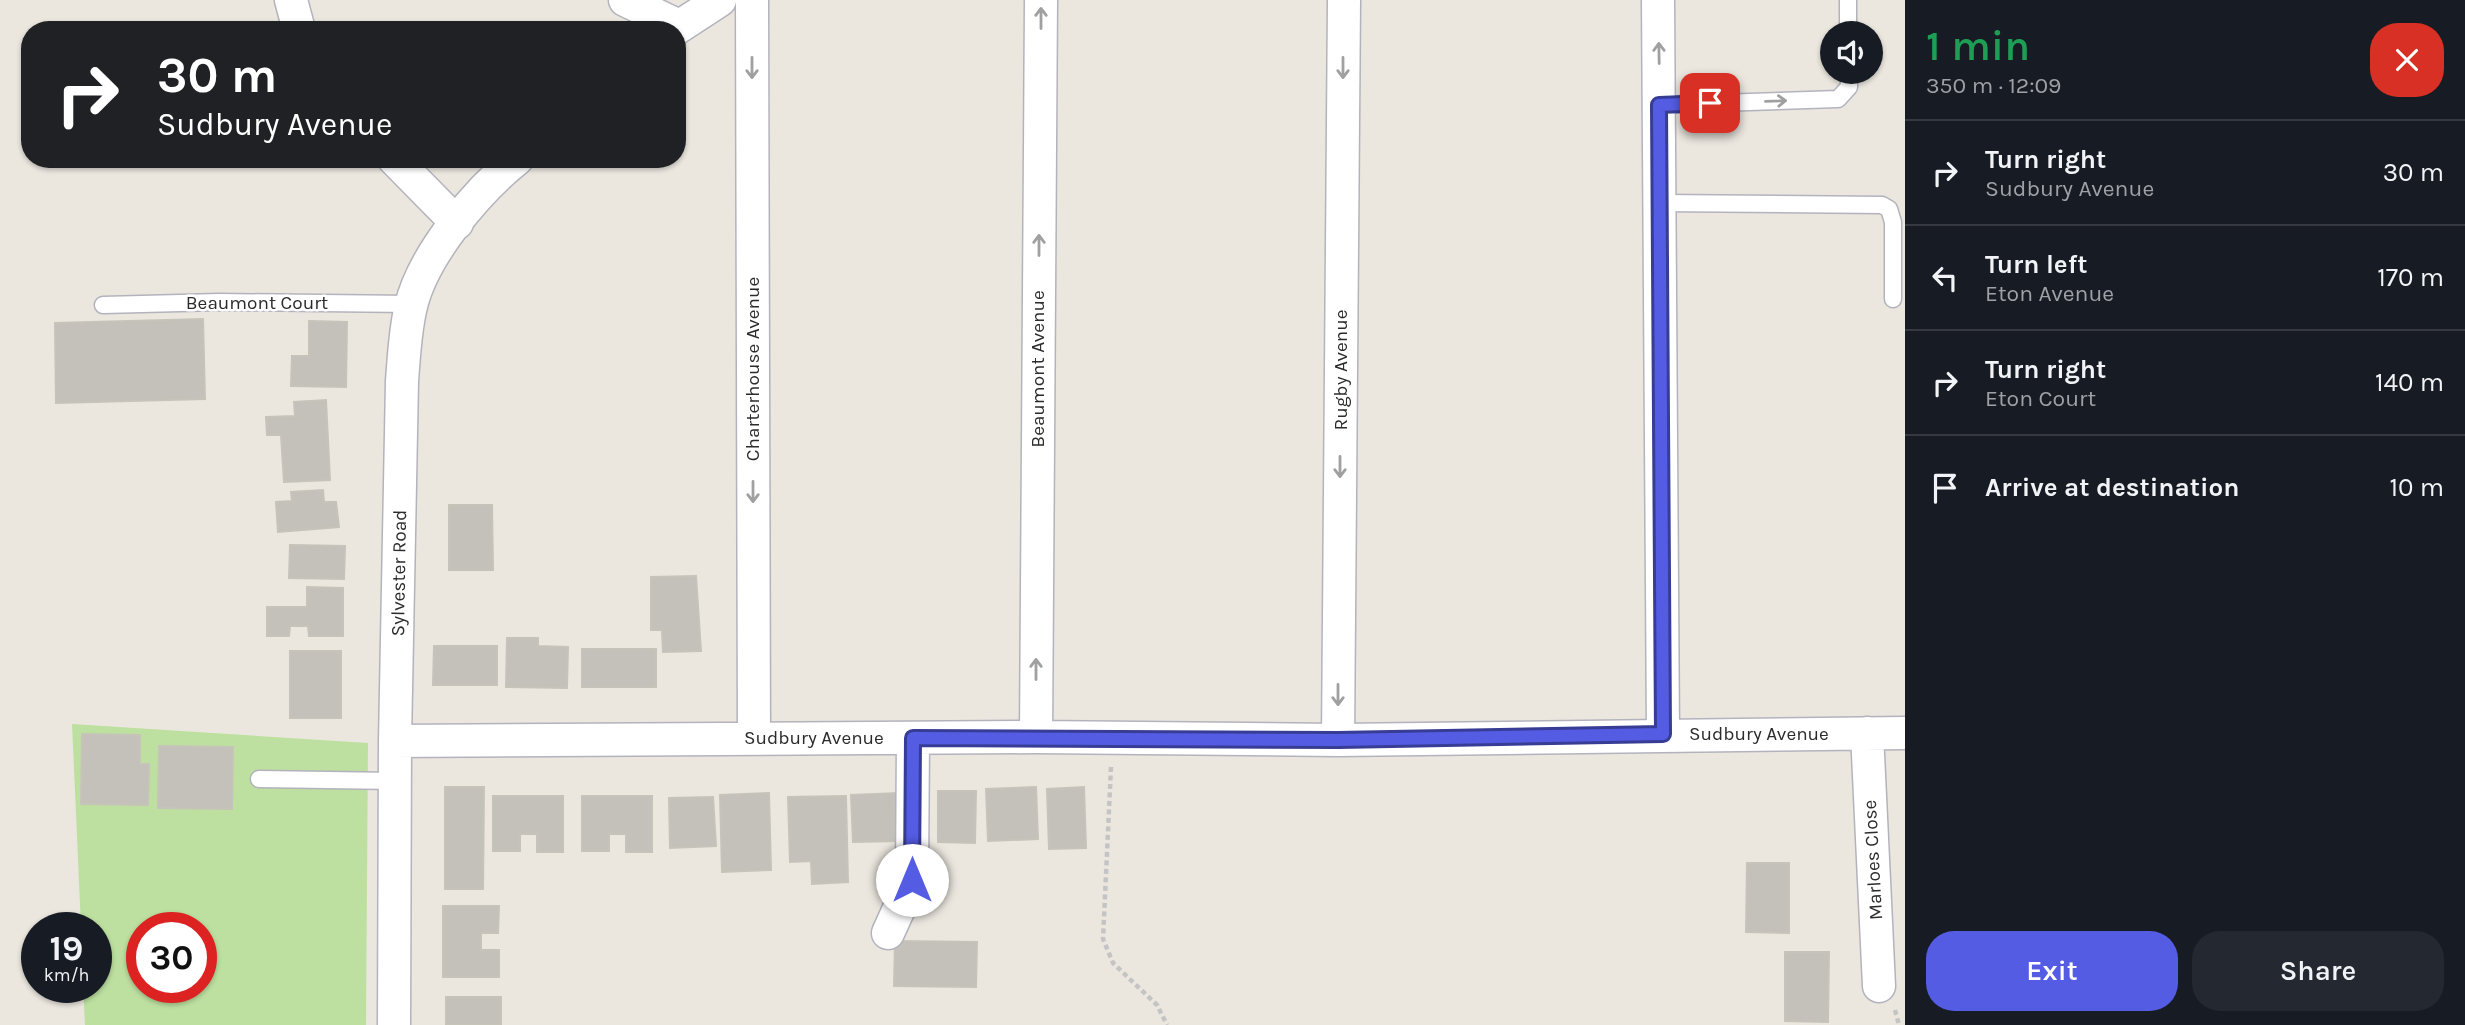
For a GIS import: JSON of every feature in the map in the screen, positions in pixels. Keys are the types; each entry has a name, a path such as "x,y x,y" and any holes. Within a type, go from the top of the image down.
{"street":[{"path":"291,0 297,21"},
{"path":"625,0 664,21"},
{"path":"686,22 720,0"},
{"name":"Charterhouse Avenue","path":"752,0 754,738"},
{"name":"Beaumont Avenue","path":"1036,737 1041,0"},
{"name":"Rugby Avenue","path":"1338,740 1344,0"},
{"path":"1658,0 1663,734"},
{"path":"403,168 457,223"},
{"name":"Sylvester Road","path":"394,1025 395,741 402,381 411,304 420,281 457,223 509,168"},
{"name":"Marloes Close","path":"1867,733 1879,986"},
{"name":"Sudbury Avenue","path":"395,741 1036,737 1338,740 1905,733"},
{"path":"888,933 912,880 913,738"}],"lane":[{"path":"1848,0 1849,21"},
{"path":"1659,105 1838,99 1849,84"},
{"path":"1660,203 1882,205 1889,209 1893,222 1894,299"},
{"name":"Beaumont Court","path":"103,305 219,302 411,304"},
{"path":"258,779 395,781"}],"path":[{"path":"1113,738 1103,939 1113,963 1157,1004 1167,1025"}],"green space":[{"path":"72,724 368,743 366,1025 85,1025 84,1003 112,1003 112,912 80,912"}],"building":[{"path":"203,319 205,399 56,403 55,323"},
{"path":"309,321 347,322 346,387 291,386 292,356 309,356"},
{"path":"326,400 330,480 284,482 281,435 267,435 266,417 295,416 294,402"},
{"path":"323,490 324,502 336,502 339,527 278,532 276,502 292,501 291,492"},
{"path":"449,505 492,505 493,570 449,570"},
{"path":"290,545 345,546 344,579 289,578"},
{"path":"696,576 701,651 663,652 662,630 651,630 651,577"},
{"path":"307,587 343,588 343,636 309,636 308,626 290,626 289,636 267,636 267,607 307,607"},
{"path":"507,638 538,638 538,646 568,647 567,688 506,687"},
{"path":"434,646 497,646 497,685 433,685"},
{"path":"582,649 656,649 656,687 582,687"},
{"path":"290,651 341,651 341,718 290,718"},
{"path":"82,734 140,735 140,764 149,764 148,805 81,804"},
{"path":"159,746 233,747 232,809 158,808"},
{"path":"445,787 484,787 483,889 445,889"},
{"path":"1036,787 1038,839 988,841 986,789"},
{"path":"1084,787 1086,848 1049,849 1047,789"},
{"path":"938,791 976,791 975,843 938,842"},
{"path":"769,793 771,870 722,872 720,795"},
{"path":"899,793 901,841 853,842 851,795"},
{"path":"493,796 563,796 563,852 537,852 537,834 520,834 520,851 493,851"},
{"path":"582,796 652,796 652,852 626,852 626,834 609,834 609,851 582,851"},
{"path":"846,796 848,882 812,884 811,861 790,862 788,797"},
{"path":"713,797 716,846 670,848 669,798"},
{"path":"1747,863 1789,863 1789,933 1746,932"},
{"path":"443,906 499,906 498,933 481,933 481,950 499,950 499,977 443,977"},
{"path":"895,941 977,942 976,987 894,986"},
{"path":"1785,952 1829,952 1828,1022 1785,1021"},
{"path":"446,997 501,997 501,1025 446,1025"}],"route":[{"path":"912,880 913,738 1338,740 1663,734 1659,105 1710,103"}]}
